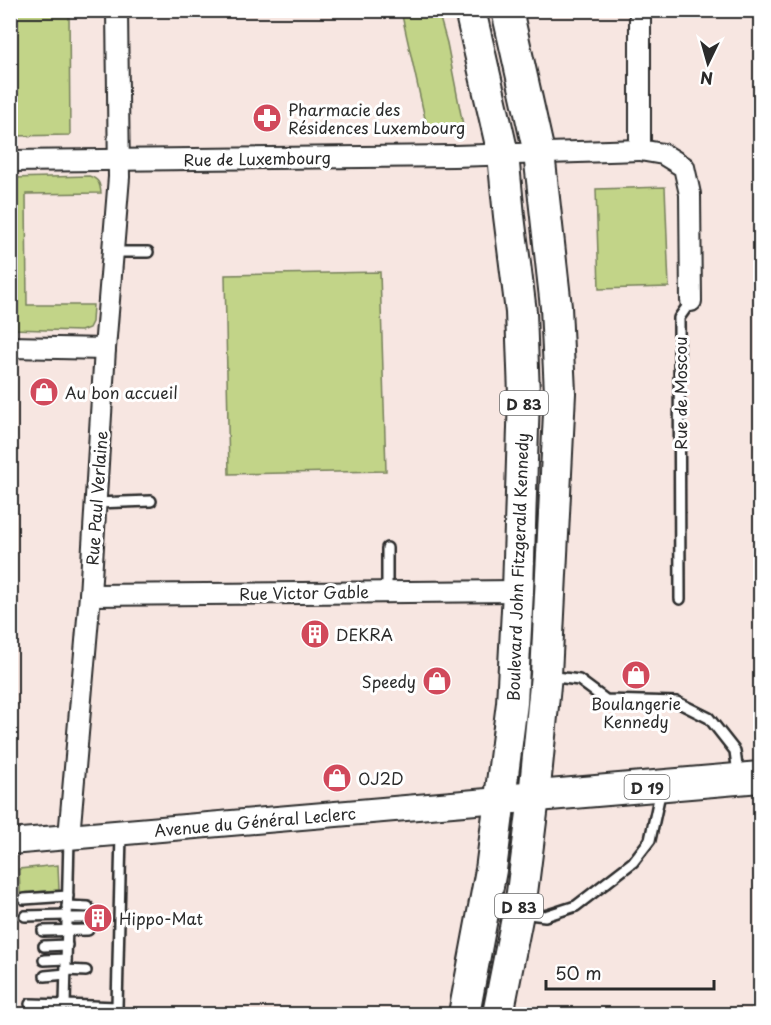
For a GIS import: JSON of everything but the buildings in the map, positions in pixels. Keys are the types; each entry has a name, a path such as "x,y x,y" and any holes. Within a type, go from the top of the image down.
{"main road":[{"name":"Boulevard John Fitzgerald Kennedy","path":"470,10 503,154 520,312 525,395 512,703 500,800"},
{"name":"Boulevard John Fitzgerald Kennedy","path":"507,10 538,153 556,306 560,393 546,675 534,797"},
{"name":"D 19","path":"500,800 750,778"},
{"name":"D 83","path":"498,1014 519,912 534,797"},
{"name":"D 83","path":"464,1014 491,870 500,800"}],"street":[{"name":"Rue Paul Verlaine","path":"69,837 90,595 119,159 117,10"},
{"path":"640,10 640,150"},
{"name":"Rue de Moscou","path":"538,153 640,150 663,154 684,167 690,194 691,302"},
{"path":"503,154 538,153"},
{"name":"Rue de Luxembourg","path":"10,161 503,154"},
{"path":"10,347 105,349"},
{"name":"Rue Victor Gable","path":"90,595 518,591"},
{"name":"Avenue du Général Leclerc","path":"10,842 500,800"}],"lane":[{"path":"113,252 148,252"},
{"name":"Rue de Moscou","path":"680,599 679,318 691,302"},
{"path":"95,503 151,501"},
{"path":"387,548 387,591"},
{"path":"546,675 579,680 606,700 677,702 709,718 735,751 750,778"},
{"path":"519,912 545,916 576,906 633,862 650,840 661,786"},
{"path":"30,1004 117,1007 121,832"},
{"path":"65,1005 69,837"},
{"path":"24,899 68,909 88,918"},
{"path":"25,916 88,907"},
{"path":"109,908 120,908"},
{"path":"108,919 119,919"},
{"path":"43,932 88,930"},
{"path":"108,930 119,931"},
{"path":"44,946 67,945"},
{"path":"44,960 66,959"},
{"path":"45,976 86,970"},
{"path":"107,971 118,972"}],"green space":[{"path":"10,11 69,11 70,135 11,136"},
{"path":"401,11 438,11 447,43 464,130 428,132"},
{"path":"89,176 98,182 101,193 26,194 27,305 93,305 92,322 89,328 81,331 11,329 11,178"},
{"path":"665,187 669,287 599,289 596,189"},
{"path":"380,272 386,471 229,474 225,275"},
{"path":"58,865 59,890 20,893 19,869"}],"place":[{"name":"Pharmacie des Résidences Luxembourg","path":"267,118"},
{"name":"Au bon accueil","path":"44,392"},
{"name":"DEKRA","path":"315,634"},
{"name":"Boulangerie Kennedy","path":"636,675"},
{"name":"Speedy","path":"437,681"},
{"name":"OJ2D","path":"337,778"},
{"name":"Hippo-Mat","path":"98,918"}]}
